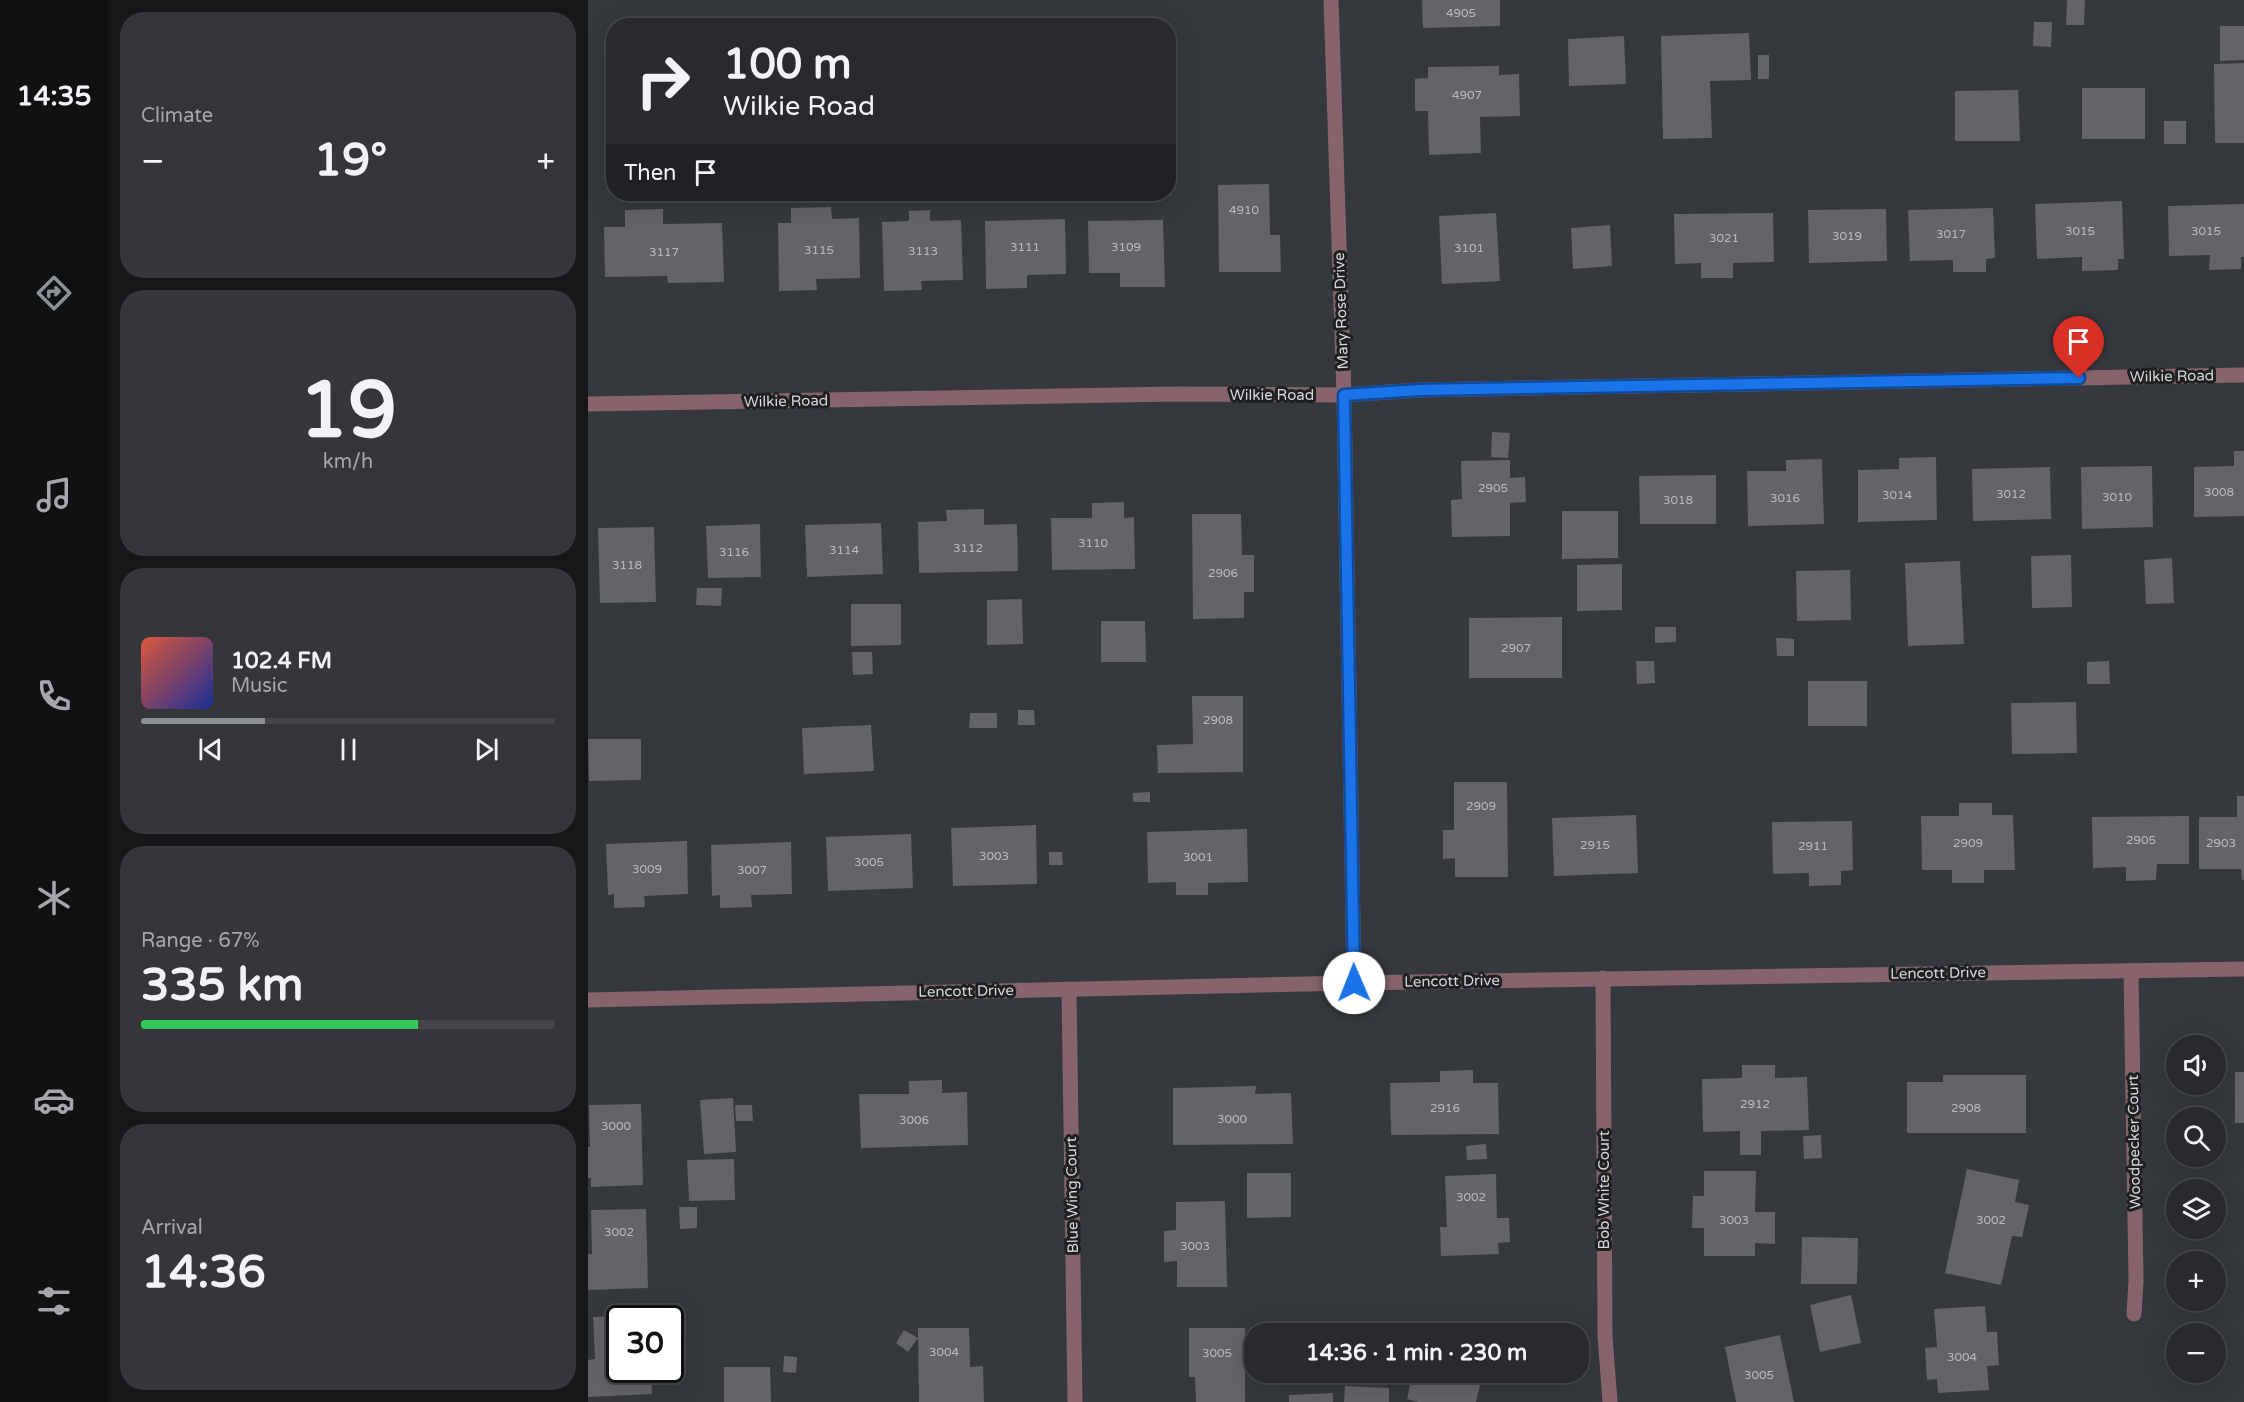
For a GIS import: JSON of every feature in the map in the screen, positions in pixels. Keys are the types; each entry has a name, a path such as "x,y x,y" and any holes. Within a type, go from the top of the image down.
{"street":[{"name":"Mary Rose Drive","path":"1331,0 1344,395 1354,983"},
{"name":"Wilkie Road","path":"588,404 1176,394 1344,395 1431,390 2244,375"},
{"name":"Lencott Drive","path":"588,1000 1603,978 2244,969"},
{"name":"Woodpecker Court","path":"2131,971 2136,1280 2134,1314"},
{"name":"Bob White Court","path":"1603,978 1605,1336 1610,1402"},
{"name":"Blue Wing Court","path":"1069,989 1075,1402"}],"building":[{"path":"1422,0 1500,0 1500,26 1423,28"},
{"path":"2067,0 2085,0 2084,25 2066,25"},
{"path":"2034,22 2052,22 2051,47 2033,46"},
{"path":"2220,26 2244,26 2244,60 2220,61"},
{"path":"1749,33 1751,80 1710,81 1712,138 1663,139 1661,36"},
{"path":"1624,36 1626,84 1569,86 1568,39"},
{"path":"1758,55 1769,55 1769,79 1758,79"},
{"path":"2244,63 2244,143 2215,143 2214,64"},
{"path":"1499,66 1499,75 1519,74 1520,116 1480,117 1481,153 1429,155 1428,111 1415,111 1415,79 1428,78 1428,67"},
{"path":"2082,88 2145,88 2145,139 2082,139"},
{"path":"2018,90 2020,141 1955,141 1955,91"},
{"path":"2164,121 2186,121 2186,144 2164,144"},
{"path":"1269,184 1270,235 1280,235 1281,272 1219,272 1218,185"},
{"path":"2122,201 2124,259 2118,259 2118,270 2082,271 2082,257 2037,259 2035,204"},
{"path":"2244,204 2244,257 2241,257 2241,269 2209,270 2210,255 2169,256 2168,206"},
{"path":"831,207 832,219 859,218 860,278 816,279 817,290 779,291 778,223 791,223 791,208"},
{"path":"1993,208 1995,258 1986,259 1986,272 1953,272 1953,260 1910,261 1908,210"},
{"path":"663,209 663,224 722,223 724,282 668,283 667,276 605,277 604,227 625,227 625,210"},
{"path":"1886,209 1887,261 1809,263 1808,210"},
{"path":"930,210 930,221 961,220 963,280 921,281 922,290 884,291 882,222 909,221 909,211"},
{"path":"1496,213 1500,281 1442,284 1439,216"},
{"path":"1773,213 1774,262 1733,263 1733,278 1701,278 1701,263 1675,264 1674,214"},
{"path":"1065,219 1066,274 1027,275 1027,288 986,289 985,221"},
{"path":"1163,220 1165,287 1120,287 1120,273 1089,273 1088,221"},
{"path":"1610,225 1612,266 1573,269 1571,228"},
{"path":"1492,432 1510,433 1508,458 1491,457"},
{"path":"2234,451 2244,451 2244,516 2194,517 2194,467 2234,466"},
{"path":"1936,457 1937,520 1858,522 1858,470 1899,469 1899,458"},
{"path":"1822,459 1824,524 1748,526 1747,471 1786,471 1786,460"},
{"path":"1510,460 1510,478 1525,477 1526,502 1510,503 1510,536 1452,537 1451,500 1462,499 1461,461"},
{"path":"2152,466 2153,527 2082,529 2081,467"},
{"path":"2050,467 2051,519 1973,521 1972,469"},
{"path":"1716,475 1716,524 1640,524 1639,476"},
{"path":"1124,502 1124,518 1134,517 1135,569 1052,570 1051,518 1092,518 1092,503"},
{"path":"984,509 984,525 1017,524 1018,571 919,573 918,522 947,521 946,510"},
{"path":"1562,511 1618,511 1618,558 1562,559"},
{"path":"1192,514 1241,514 1242,555 1254,555 1254,592 1244,592 1244,618 1193,619"},
{"path":"881,523 883,574 807,577 805,525"},
{"path":"760,524 761,577 708,578 706,526"},
{"path":"654,527 656,602 600,603 598,528"},
{"path":"2071,555 2072,607 2032,608 2031,556"},
{"path":"2172,558 2174,603 2146,604 2144,560"},
{"path":"1960,561 1964,644 1908,646 1905,563"},
{"path":"1622,564 1622,610 1577,611 1577,565"},
{"path":"1850,570 1851,620 1797,621 1796,571"},
{"path":"697,588 722,588 721,606 696,605"},
{"path":"1022,599 1023,644 987,645 987,600"},
{"path":"851,604 901,604 901,645 851,646"},
{"path":"1562,617 1562,678 1469,678 1469,618"},
{"path":"1101,621 1145,621 1146,662 1101,662"},
{"path":"1655,627 1676,627 1676,642 1655,643"},
{"path":"1776,638 1794,639 1794,656 1777,656"},
{"path":"852,652 872,652 873,674 853,675"},
{"path":"1636,661 1654,661 1655,683 1637,684"},
{"path":"2109,661 2110,684 2087,684 2087,662"},
{"path":"1808,681 1867,681 1867,726 1808,726"},
{"path":"1192,696 1243,696 1243,772 1158,773 1157,745 1193,744"},
{"path":"2076,702 2077,753 2012,754 2011,703"},
{"path":"1018,710 1034,710 1035,725 1018,725"},
{"path":"970,713 997,713 997,728 969,728"},
{"path":"871,725 874,771 804,774 802,728"},
{"path":"588,739 641,739 641,780 589,781"},
{"path":"1454,782 1507,782 1508,877 1455,877 1455,858 1443,859 1443,830 1454,830"},
{"path":"1150,792 1150,802 1133,802 1133,793"},
{"path":"2237,796 2244,796 2244,880 2242,880 2241,869 2199,869 2199,817 2237,817"},
{"path":"1959,803 1992,803 1992,815 2013,815 2015,870 1984,870 1984,883 1952,883 1952,870 1922,870 1921,816 1959,816"},
{"path":"1636,815 1638,873 1554,876 1552,818"},
{"path":"2189,816 2189,864 2157,864 2156,880 2126,881 2126,867 2093,868 2092,817"},
{"path":"1852,821 1853,870 1841,871 1841,885 1809,886 1809,873 1773,874 1772,822"},
{"path":"1036,825 1037,884 953,886 951,828"},
{"path":"1247,829 1248,882 1208,883 1208,895 1176,895 1176,882 1148,883 1147,832"},
{"path":"911,834 913,888 828,891 826,837"},
{"path":"687,841 688,894 644,896 645,907 614,908 614,894 608,895 606,844"},
{"path":"791,842 792,894 751,895 752,907 720,908 720,895 712,896 711,845"},
{"path":"1049,852 1062,852 1063,865 1049,865"},
{"path":"1742,1065 1775,1065 1775,1078 1807,1077 1809,1130 1761,1131 1761,1155 1740,1155 1740,1131 1703,1132 1702,1079 1742,1078"},
{"path":"1473,1070 1473,1083 1498,1083 1499,1134 1391,1135 1390,1083 1440,1082 1440,1071"},
{"path":"2235,1072 2244,1072 2244,1123 2235,1123"},
{"path":"1943,1075 2026,1075 2026,1133 1907,1133 1907,1082 1943,1082"},
{"path":"942,1080 942,1093 967,1092 968,1145 861,1148 859,1094 909,1094 909,1081"},
{"path":"1256,1086 1255,1094 1291,1093 1293,1144 1173,1145 1173,1088"},
{"path":"733,1098 736,1152 704,1154 700,1100"},
{"path":"641,1104 643,1185 591,1187 591,1178 588,1178 589,1105"},
{"path":"735,1105 752,1105 753,1121 736,1121"},
{"path":"1821,1135 1822,1158 1804,1159 1803,1136"},
{"path":"1486,1144 1487,1159 1467,1160 1466,1146"},
{"path":"734,1159 735,1200 689,1201 687,1160"},
{"path":"1967,1169 2019,1180 2015,1202 2029,1205 2022,1237 2012,1236 2001,1285 1945,1273"},
{"path":"1704,1171 1756,1171 1755,1212 1775,1212 1775,1244 1755,1243 1755,1256 1704,1256 1704,1228 1692,1228 1693,1196 1704,1196"},
{"path":"1247,1173 1291,1173 1291,1217 1247,1218"},
{"path":"1496,1174 1497,1218 1509,1218 1510,1242 1498,1243 1499,1254 1441,1256 1440,1227 1447,1227 1445,1176"},
{"path":"1225,1201 1227,1287 1177,1287 1177,1261 1164,1262 1164,1231 1176,1230 1176,1202"},
{"path":"679,1207 697,1207 697,1228 680,1229"},
{"path":"646,1209 648,1288 588,1290 588,1254 592,1254 591,1210"},
{"path":"1802,1237 1858,1238 1857,1284 1801,1284"},
{"path":"1851,1295 1861,1343 1820,1352 1810,1305"},
{"path":"1985,1306 1987,1332 1997,1332 1999,1365 1987,1366 1989,1390 1938,1393 1937,1379 1927,1380 1925,1348 1937,1347 1934,1309"},
{"path":"606,1316 606,1383 652,1383 652,1394 588,1397 588,1360 595,1359 593,1317"},
{"path":"918,1328 969,1328 970,1367 983,1366 984,1402 919,1402"},
{"path":"1189,1328 1244,1328 1245,1402 1196,1402 1195,1377 1189,1377"},
{"path":"904,1330 918,1338 908,1352 896,1343"},
{"path":"1780,1335 1794,1402 1736,1402 1725,1347"},
{"path":"784,1356 797,1357 796,1373 783,1372"},
{"path":"724,1367 770,1367 771,1402 724,1402"},
{"path":"1411,1383 1480,1383 1476,1402 1419,1402 1407,1399"},
{"path":"1345,1386 1389,1388 1389,1402 1344,1402"},
{"path":"1333,1393 1333,1402 1289,1402 1289,1395"}],"route":[{"path":"1354,983 1344,395 1419,390 2079,378"}]}
